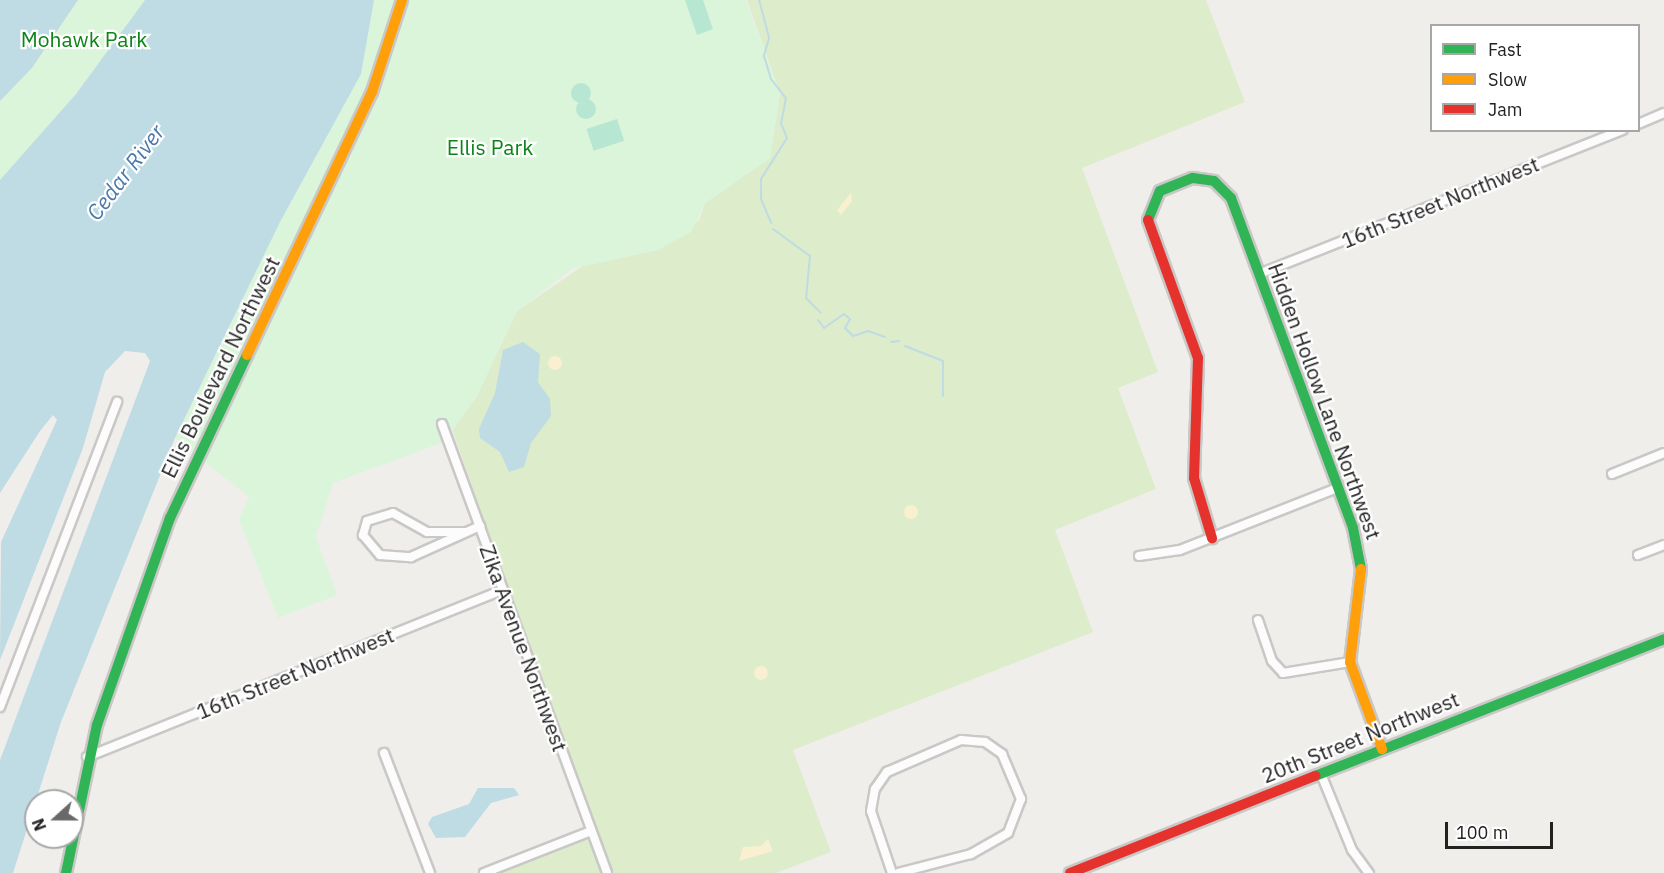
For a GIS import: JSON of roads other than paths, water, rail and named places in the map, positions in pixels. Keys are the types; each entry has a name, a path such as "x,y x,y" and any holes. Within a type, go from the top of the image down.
{"street":[{"name":"Ellis Boulevard Northwest","path":"66,873 87,757 170,518 372,92 402,0"},
{"path":"1640,123 1664,113"},
{"name":"16th Street Northwest","path":"1259,274 1617,132"},
{"name":"Hidden Hollow Lane Northwest","path":"1212,538 1194,478 1198,358 1148,219 1154,198 1177,183 1204,178 1224,187 1259,274 1337,488 1362,564 1350,662 1382,749"},
{"path":"0,707 117,402"},
{"name":"Zika Avenue Northwest","path":"442,424 607,873"},
{"path":"1612,474 1664,453"},
{"path":"1139,556 1168,553 1212,538 1337,488"},
{"path":"464,532 427,532 393,513 367,521 363,535 368,546 392,557 411,557 480,526"},
{"path":"1638,555 1664,545"},
{"name":"16th Street Northwest","path":"87,757 503,590"},
{"path":"1257,620 1272,661 1283,673 1350,662"},
{"name":"20th Street Northwest","path":"1070,873 1664,639"},
{"path":"892,873 871,811 875,789 887,772 961,740 985,742 1002,754 1021,799 1008,833 971,854 898,873"},
{"path":"384,753 430,873"},
{"path":"1321,774 1352,850 1369,873"},
{"path":"484,873 591,831"}],"water":[{"path":"0,0 78,0 32,68 0,101"},
{"name":"Cedar River","path":"145,0 374,0 361,74 280,222 175,438 61,722 40,789 24,789 24,838 13,873 0,873 0,760 150,361 145,353 125,351 105,372 83,448 0,660 1,542 57,420 53,415 40,431 0,493 0,180 76,94"},
{"path":"523,342 540,354 538,382 550,399 551,416 531,443 524,467 509,472 500,452 480,438 479,429 495,393 503,350"},
{"path":"478,788 514,788 519,795 491,803 465,837 436,838 428,824 432,817 469,804"}],"waterway":[{"path":"759,0 769,38 764,56 771,79 786,98 781,123 787,138 761,179 761,199 771,223"},
{"path":"773,229 810,256 806,298 821,313"},
{"path":"818,320 824,328 844,314 850,319 845,328 853,336 868,331 885,337"},
{"path":"891,342 899,341"},
{"path":"905,346 943,361 943,396"}],"park label":[{"name":"Mohawk Park","path":"84,39"},
{"name":"Ellis Park","path":"490,147"}]}
